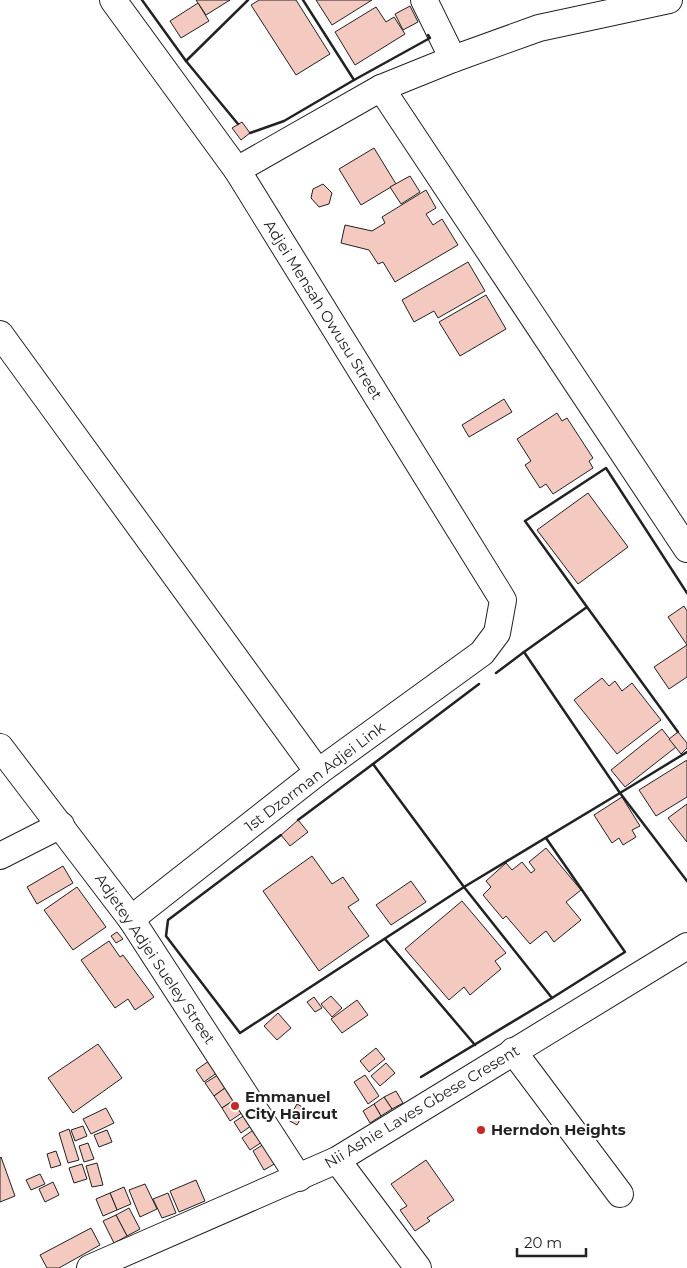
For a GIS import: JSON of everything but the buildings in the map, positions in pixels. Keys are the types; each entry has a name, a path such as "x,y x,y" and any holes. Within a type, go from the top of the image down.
{"street":[{"name":"Adjei Mensah Owusu Street","path":"113,0 237,170 503,600 497,633"},
{"path":"424,0 453,59"},
{"path":"237,170 381,88 453,59 539,28 669,0"},
{"path":"381,88 687,549"},
{"path":"0,334 318,772"},
{"name":"1st Dzorman Adjei Link","path":"131,919 318,772 482,653 497,633"},
{"name":"Adjetey Adjei Sueley Street","path":"0,748 131,919 299,1178"},
{"path":"0,856 60,825"},
{"name":"Nii Ashie Laves Gbese Cresent","path":"90,1268 337,1160 687,946"},
{"path":"513,1051 620,1194"},
{"path":"337,1160 418,1268"}],"wall":[{"path":"142,0 186,61"},
{"path":"238,124 186,61 248,0"},
{"path":"250,133 284,121 354,80 303,0"},
{"path":"354,80 430,38 428,35"},
{"path":"587,607 525,521 606,468 687,593"},
{"path":"524,652 587,607 678,732"},
{"path":"479,684 373,764 464,887 620,793 524,652 496,673"},
{"path":"687,752 620,793 687,881"},
{"path":"298,820 373,764"},
{"path":"281,835 168,920 166,936 240,1033 464,887 552,998 421,1077"},
{"path":"546,838 625,952 552,998"},
{"path":"385,939 475,1045"}],"place":[{"name":"Emmanuel City Haircut","path":"235,1106"},
{"name":"Herndon Heights","path":"481,1130"}]}
